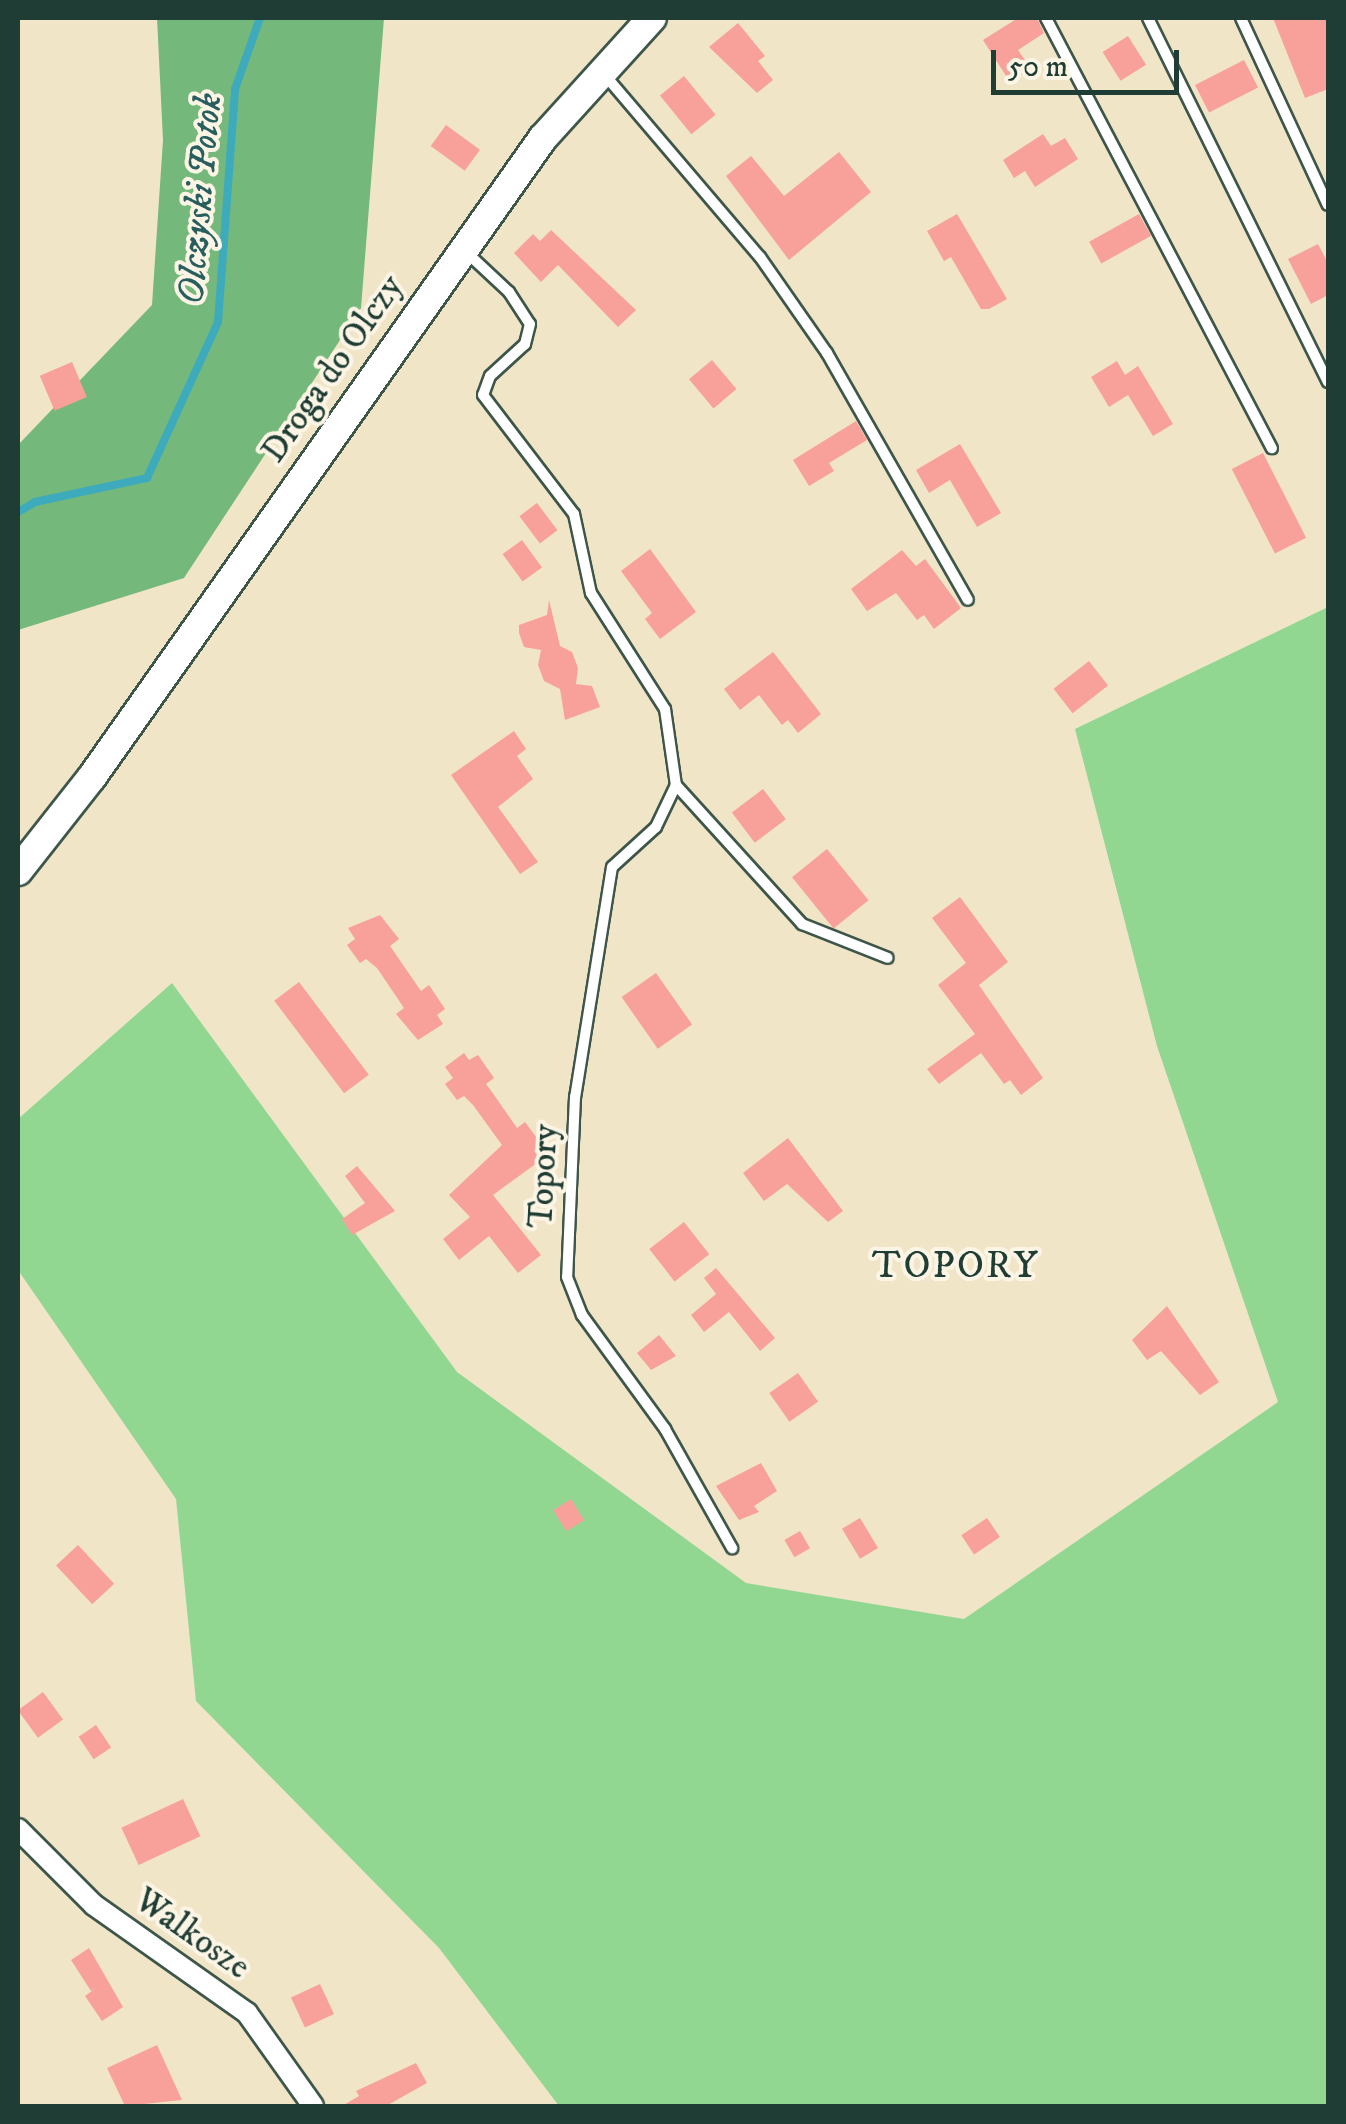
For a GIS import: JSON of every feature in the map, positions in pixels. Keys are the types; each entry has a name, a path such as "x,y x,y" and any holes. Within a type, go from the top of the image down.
{"street":[{"name":"Droga do Olczy","path":"18,871 92,777 463,250 599,70 652,18"},
{"name":"Walkosze","path":"18,1829 94,1906 248,2013 313,2106"}],"lane":[{"path":"1046,18 1272,448"},
{"path":"1148,18 1328,382"},
{"path":"1240,18 1328,205"},
{"path":"599,70 678,158 794,305 870,421 968,600"},
{"path":"463,250 509,292 530,324 524,344 490,376 483,395 574,514 591,593 665,710 676,785 802,924 888,958"},
{"name":"Topory","path":"676,785 656,826 612,867 580,1058 566,1277 582,1316 664,1429 732,1548"}],"green space":[{"path":"157,18 384,18 361,308 184,578 18,630 18,445 152,305 163,140"},
{"path":"1328,607 1328,2106 559,2106 439,1948 196,1701 176,1499 18,1270 18,1119 172,983 457,1372 746,1583 964,1619 1278,1402 1157,1046 1075,729"}],"building":[{"path":"1018,18 1037,18 1044,33 1018,50 1031,69 1010,82 983,40"},
{"path":"1273,18 1328,18 1328,89 1305,98"},
{"path":"738,23 765,56 758,61 773,80 757,93 709,47"},
{"path":"1128,36 1146,65 1121,81 1103,52"},
{"path":"1244,60 1258,88 1209,113 1195,85"},
{"path":"684,76 715,115 691,134 660,96"},
{"path":"446,125 480,150 465,171 431,146"},
{"path":"1043,134 1051,146 1065,138 1078,159 1035,187 1025,171 1014,178 1003,160"},
{"path":"839,152 871,192 789,260 726,176 751,156 784,196"},
{"path":"957,214 1007,299 989,309 981,309 951,257 944,261 927,231"},
{"path":"1139,214 1151,236 1101,263 1089,242"},
{"path":"551,230 636,310 618,327 558,265 541,282 514,253 533,234 540,241"},
{"path":"1318,244 1328,263 1328,295 1311,304 1288,259"},
{"path":"712,360 736,389 713,408 689,379"},
{"path":"1117,361 1125,375 1138,366 1173,424 1153,436 1128,395 1109,407 1091,377"},
{"path":"72,362 87,397 55,411 40,376"},
{"path":"856,421 867,440 829,463 834,471 809,486 793,460"},
{"path":"960,444 1001,513 977,527 950,480 929,493 916,470"},
{"path":"1263,453 1306,538 1275,554 1232,469"},
{"path":"537,503 557,530 540,543 519,516"},
{"path":"522,540 542,568 523,582 503,554"},
{"path":"650,549 696,612 660,639 645,619 652,613 621,571"},
{"path":"902,550 916,566 925,559 961,608 934,629 924,615 917,620 896,593 867,611 851,589"},
{"path":"549,600 560,646 572,652 578,668 576,684 592,686 600,707 565,720 560,689 544,681 538,665 541,650 524,647 519,633 519,625 547,615"},
{"path":"773,652 821,714 798,733 788,720 782,725 759,695 740,710 724,689"},
{"path":"1089,661 1108,685 1073,713 1054,689"},
{"path":"514,731 526,749 517,756 533,779 498,807 538,862 520,874 451,775"},
{"path":"763,789 786,819 755,843 732,812"},
{"path":"827,849 869,900 834,929 792,877"},
{"path":"960,897 1008,962 979,985 1043,1078 1021,1095 1010,1080 1004,1084 981,1053 939,1084 927,1069 975,1034 938,985 966,963 932,918"},
{"path":"380,915 399,939 390,946 421,991 429,985 445,1009 437,1015 443,1024 418,1040 396,1014 404,1008 377,968 366,959 360,963 347,945 355,939 348,928"},
{"path":"656,973 692,1025 658,1049 622,997"},
{"path":"299,982 369,1075 344,1093 274,1001"},
{"path":"464,1053 469,1060 478,1055 494,1078 486,1084 517,1128 525,1122 542,1145 534,1151 541,1160 493,1195 541,1255 518,1273 489,1236 459,1260 443,1239 470,1217 449,1195 502,1145 473,1105 464,1096 457,1100 445,1084 453,1078 445,1067"},
{"path":"788,1138 843,1211 828,1222 787,1184 764,1201 743,1173"},
{"path":"357,1166 395,1211 352,1235 342,1219 365,1203 345,1176"},
{"path":"684,1222 709,1254 675,1281 649,1249"},
{"path":"716,1268 775,1338 760,1351 729,1312 704,1332 691,1315 716,1294 704,1278"},
{"path":"1167,1306 1219,1382 1200,1395 1161,1351 1147,1360 1132,1340"},
{"path":"659,1335 676,1356 651,1370 637,1353"},
{"path":"798,1373 818,1402 789,1422 769,1393"},
{"path":"761,1463 777,1491 754,1506 759,1512 739,1520 716,1486"},
{"path":"571,1499 584,1520 566,1531 553,1510"},
{"path":"860,1518 878,1548 860,1559 842,1529"},
{"path":"987,1518 1000,1537 974,1554 961,1535"},
{"path":"800,1531 810,1548 794,1557 784,1540"},
{"path":"78,1545 114,1584 92,1604 56,1565"},
{"path":"43,1692 63,1720 38,1738 18,1710"},
{"path":"96,1725 111,1747 94,1759 79,1737"},
{"path":"183,1799 200,1836 139,1865 121,1828"},
{"path":"89,1948 123,2007 102,2021 85,1996 96,1988 91,1991 71,1960"},
{"path":"320,1984 334,2014 305,2027 291,1998"},
{"path":"157,2045 182,2100 125,2106 107,2068"},
{"path":"416,2063 427,2083 386,2106 342,2106 359,2096 356,2091"}],"waterway":[{"name":"Olczyski Potok","path":"18,512 35,502 147,478 218,322 235,89 260,18"}],"district":[{"name":"TOPORY","path":"956,1267"}]}
